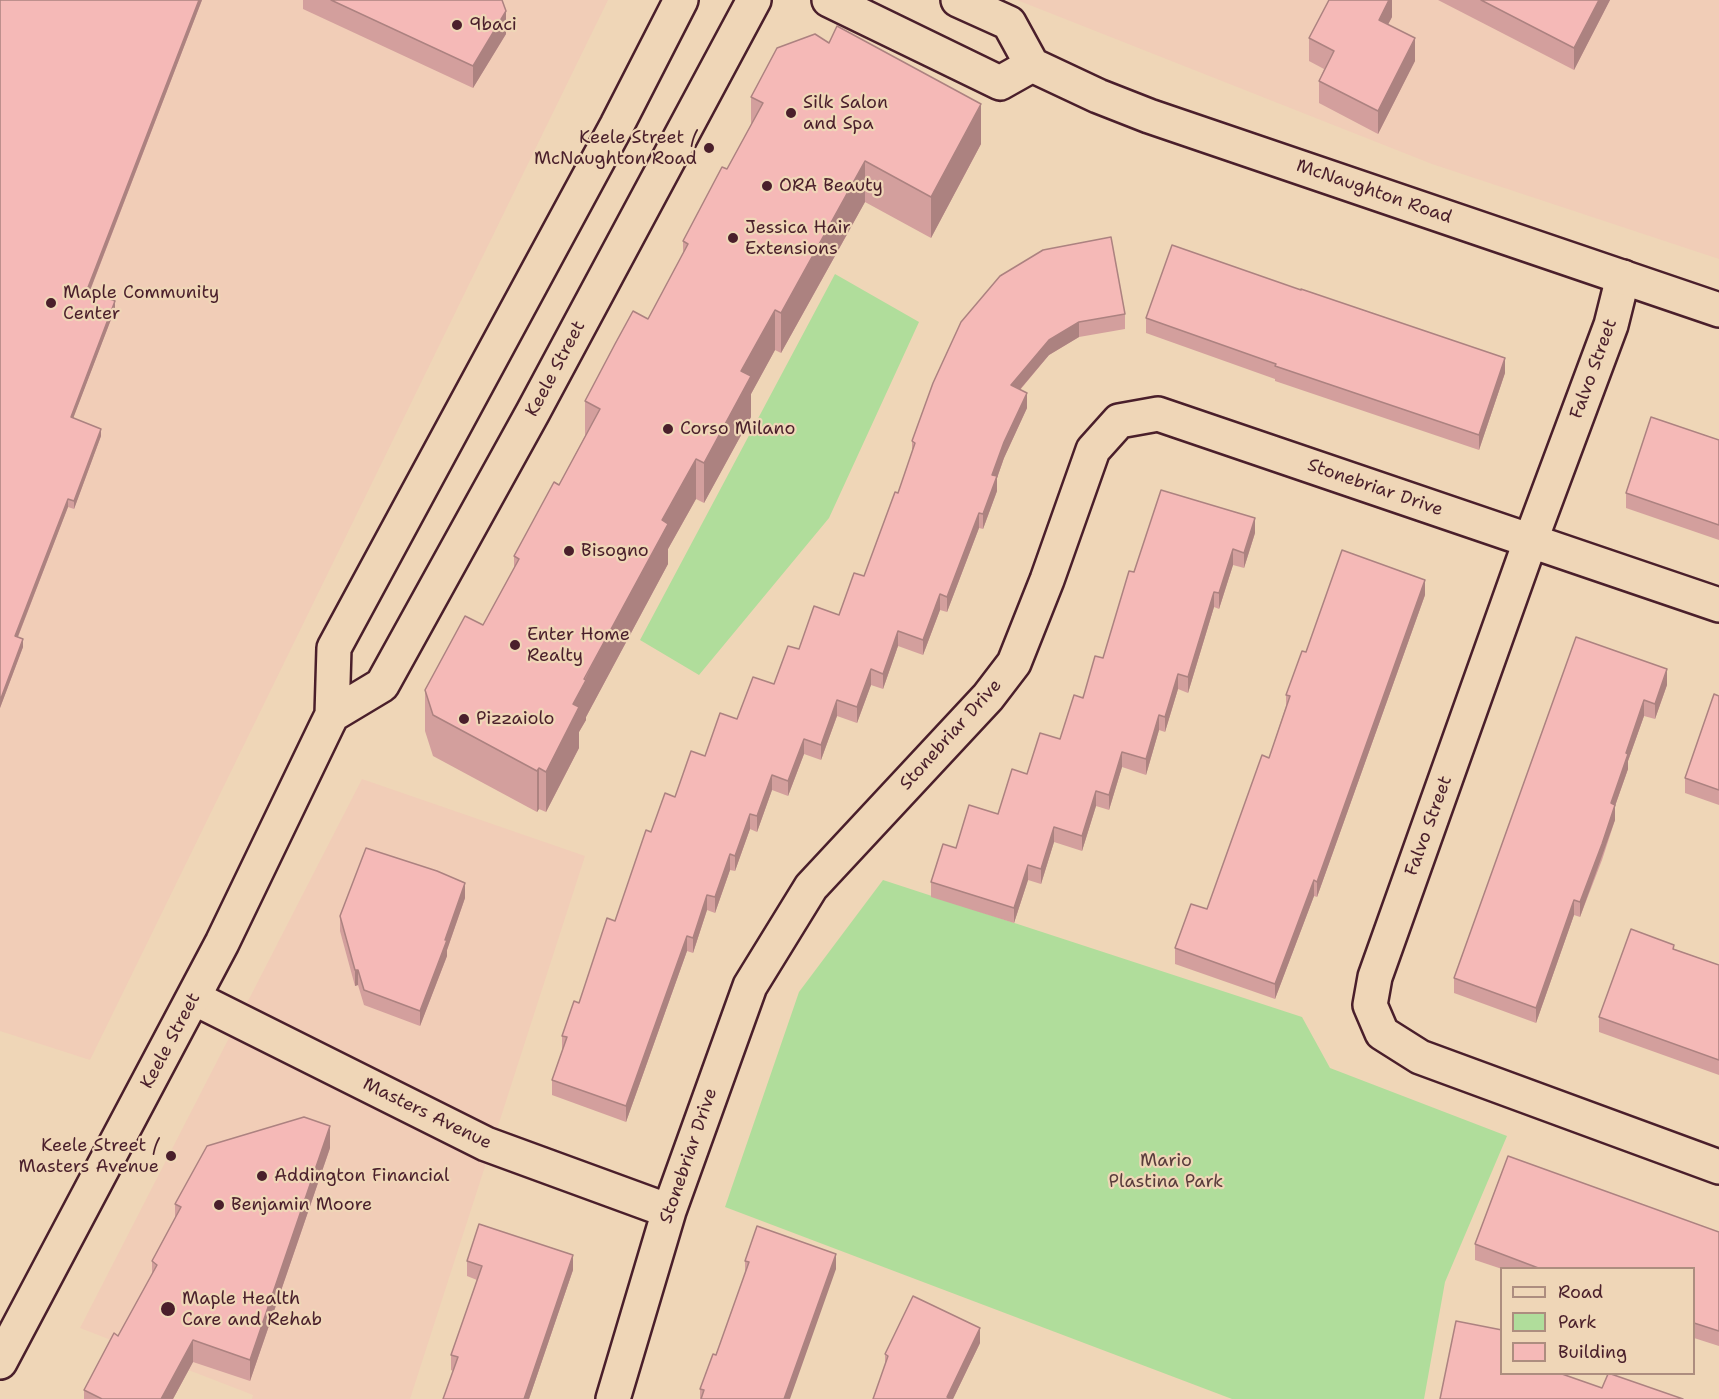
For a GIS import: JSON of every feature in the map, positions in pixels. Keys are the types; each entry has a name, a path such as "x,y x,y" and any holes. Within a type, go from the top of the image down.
{"street":[{"name":"Keele Street","path":"0,1362 194,998 332,715 334,648 612,135 681,0"},
{"name":"Keele Street","path":"332,715 382,686 534,412 754,0"},
{"path":"829,0 1000,83 1032,65 1009,23 958,0"},
{"name":"McNaughton Road","path":"1032,65 1098,96 1149,116 1719,310"},
{"name":"Falvo Street","path":"1623,277 1611,326 1530,542 1375,977 1370,1005 1382,1033 1420,1057 1719,1167"},
{"name":"Stonebriar Drive","path":"613,1399 669,1211 750,987 811,887 988,697 1014,663 1047,580 1093,450 1119,421 1158,414 1719,605"},
{"name":"Masters Avenue","path":"194,998 486,1144 669,1211"}],"shaded area":[{"path":"0,0 608,0 90,1060 0,1031"},
{"path":"1017,0 1719,0 1719,259 1432,164"},
{"path":"362,779 585,856 410,1399 252,1399 253,1395 80,1328"}],"green space":[{"path":"835,274 919,322 829,518 699,675 640,640"},
{"name":"Mario Plastina Park","path":"883,880 1302,1017 1330,1068 1507,1136 1445,1282 1424,1399 1232,1399 725,1207 799,992"}],"building":[{"name":"Maple Community Center","path":"0,0 199,0 87,290 115,301 71,417 101,429 74,501 68,499 15,636 23,639 0,701"},
{"path":"331,0 502,0 506,11 473,66"},
{"path":"1329,0 1389,0 1379,20 1415,38 1378,111 1319,81 1334,51 1309,38"},
{"path":"1481,0 1599,0 1574,48"},
{"name":"Corso Milano","path":"837,26 981,104 931,197 865,161 781,313 775,310 741,371 751,376 704,463 696,459 662,520 668,524 584,679 586,680 573,704 579,707 546,772 539,768 537,771 433,715 425,690 465,616 483,625 519,559 514,556 554,482 559,485 600,409 585,401 615,344 633,311 648,319 688,244 683,241 722,167 727,169 763,103 751,97 777,48 815,34 829,43"},
{"path":"1111,237 1125,314 1079,322 1049,340 1011,385 1027,393 1004,442 992,475 997,476 983,514 979,513 947,597 940,594 923,640 898,631 883,674 871,669 857,707 837,700 821,745 804,739 788,781 772,775 757,816 750,814 735,856 730,854 715,897 707,895 693,938 687,936 626,1106 552,1080 567,1037 562,1036 574,1001 579,1003 607,918 615,921 646,830 651,832 665,793 675,797 691,751 705,756 720,713 737,719 753,677 774,684 788,646 799,649 814,606 839,615 854,573 864,576 895,492 898,493 915,443 912,441 933,383 961,322 1000,276 1043,250"},
{"path":"1172,245 1505,358 1479,435 1275,366 1276,364 1146,318"},
{"path":"1651,417 1719,440 1719,525 1626,493"},
{"path":"1161,490 1255,518 1244,553 1233,549 1219,593 1214,592 1188,677 1178,674 1165,717 1159,715 1146,759 1122,752 1109,795 1096,791 1082,836 1054,827 1041,869 1028,865 1014,908 931,882 943,844 956,848 969,805 998,814 1012,769 1027,774 1040,733 1060,739 1074,695 1083,698 1095,656 1103,658 1129,571 1134,572"},
{"path":"1342,550 1425,580 1317,882 1314,880 1275,984 1175,948 1191,904 1207,909 1262,755 1269,758 1290,696 1286,695 1302,651 1306,652"},
{"path":"1576,637 1667,669 1655,704 1644,700 1611,803 1615,805 1602,844 1580,902 1574,900 1536,1008 1454,978"},
{"path":"1714,694 1719,696 1719,790 1685,778"},
{"path":"366,848 437,871 465,883 445,940 447,940 420,1011 364,990 358,970 355,970 340,916"},
{"path":"1631,929 1674,945 1673,949 1719,965 1719,1060 1599,1017"},
{"path":"304,1117 330,1126 250,1360 193,1340 161,1399 102,1399 84,1390 114,1333 118,1336 157,1265 152,1261 181,1207 175,1204 207,1146"},
{"path":"1508,1156 1719,1232 1719,1331 1695,1323 1695,1267 1536,1267 1475,1244"},
{"path":"479,1224 573,1255 524,1399 443,1399 458,1357 451,1355 482,1266 467,1261"},
{"path":"757,1226 836,1254 784,1399 701,1399 704,1390 700,1389 713,1354 716,1355 749,1262 745,1261"},
{"path":"913,1296 980,1328 947,1397 952,1399 873,1399 888,1356 885,1354"},
{"path":"1456,1321 1500,1330 1500,1375 1565,1375 1602,1388 1608,1375 1614,1375 1683,1399 1440,1399"}],"place":[{"name":"9baci","path":"457,25"},
{"name":"Silk Salon and Spa","path":"791,113"},
{"name":"Keele Street / McNaughton Road","path":"709,148"},
{"name":"ORA Beauty","path":"767,186"},
{"name":"Jessica Hair Extensions","path":"733,238"},
{"name":"Maple Community Center","path":"51,303"},
{"name":"Corso Milano","path":"668,429"},
{"name":"Bisogno","path":"569,551"},
{"name":"Enter Home Realty","path":"515,645"},
{"name":"Pizzaiolo","path":"464,719"},
{"name":"Keele Street / Masters Avenue","path":"171,1156"},
{"name":"Addington Financial","path":"262,1176"},
{"name":"Benjamin Moore","path":"219,1205"},
{"name":"Maple Health Care and Rehab","path":"168,1309"}]}
